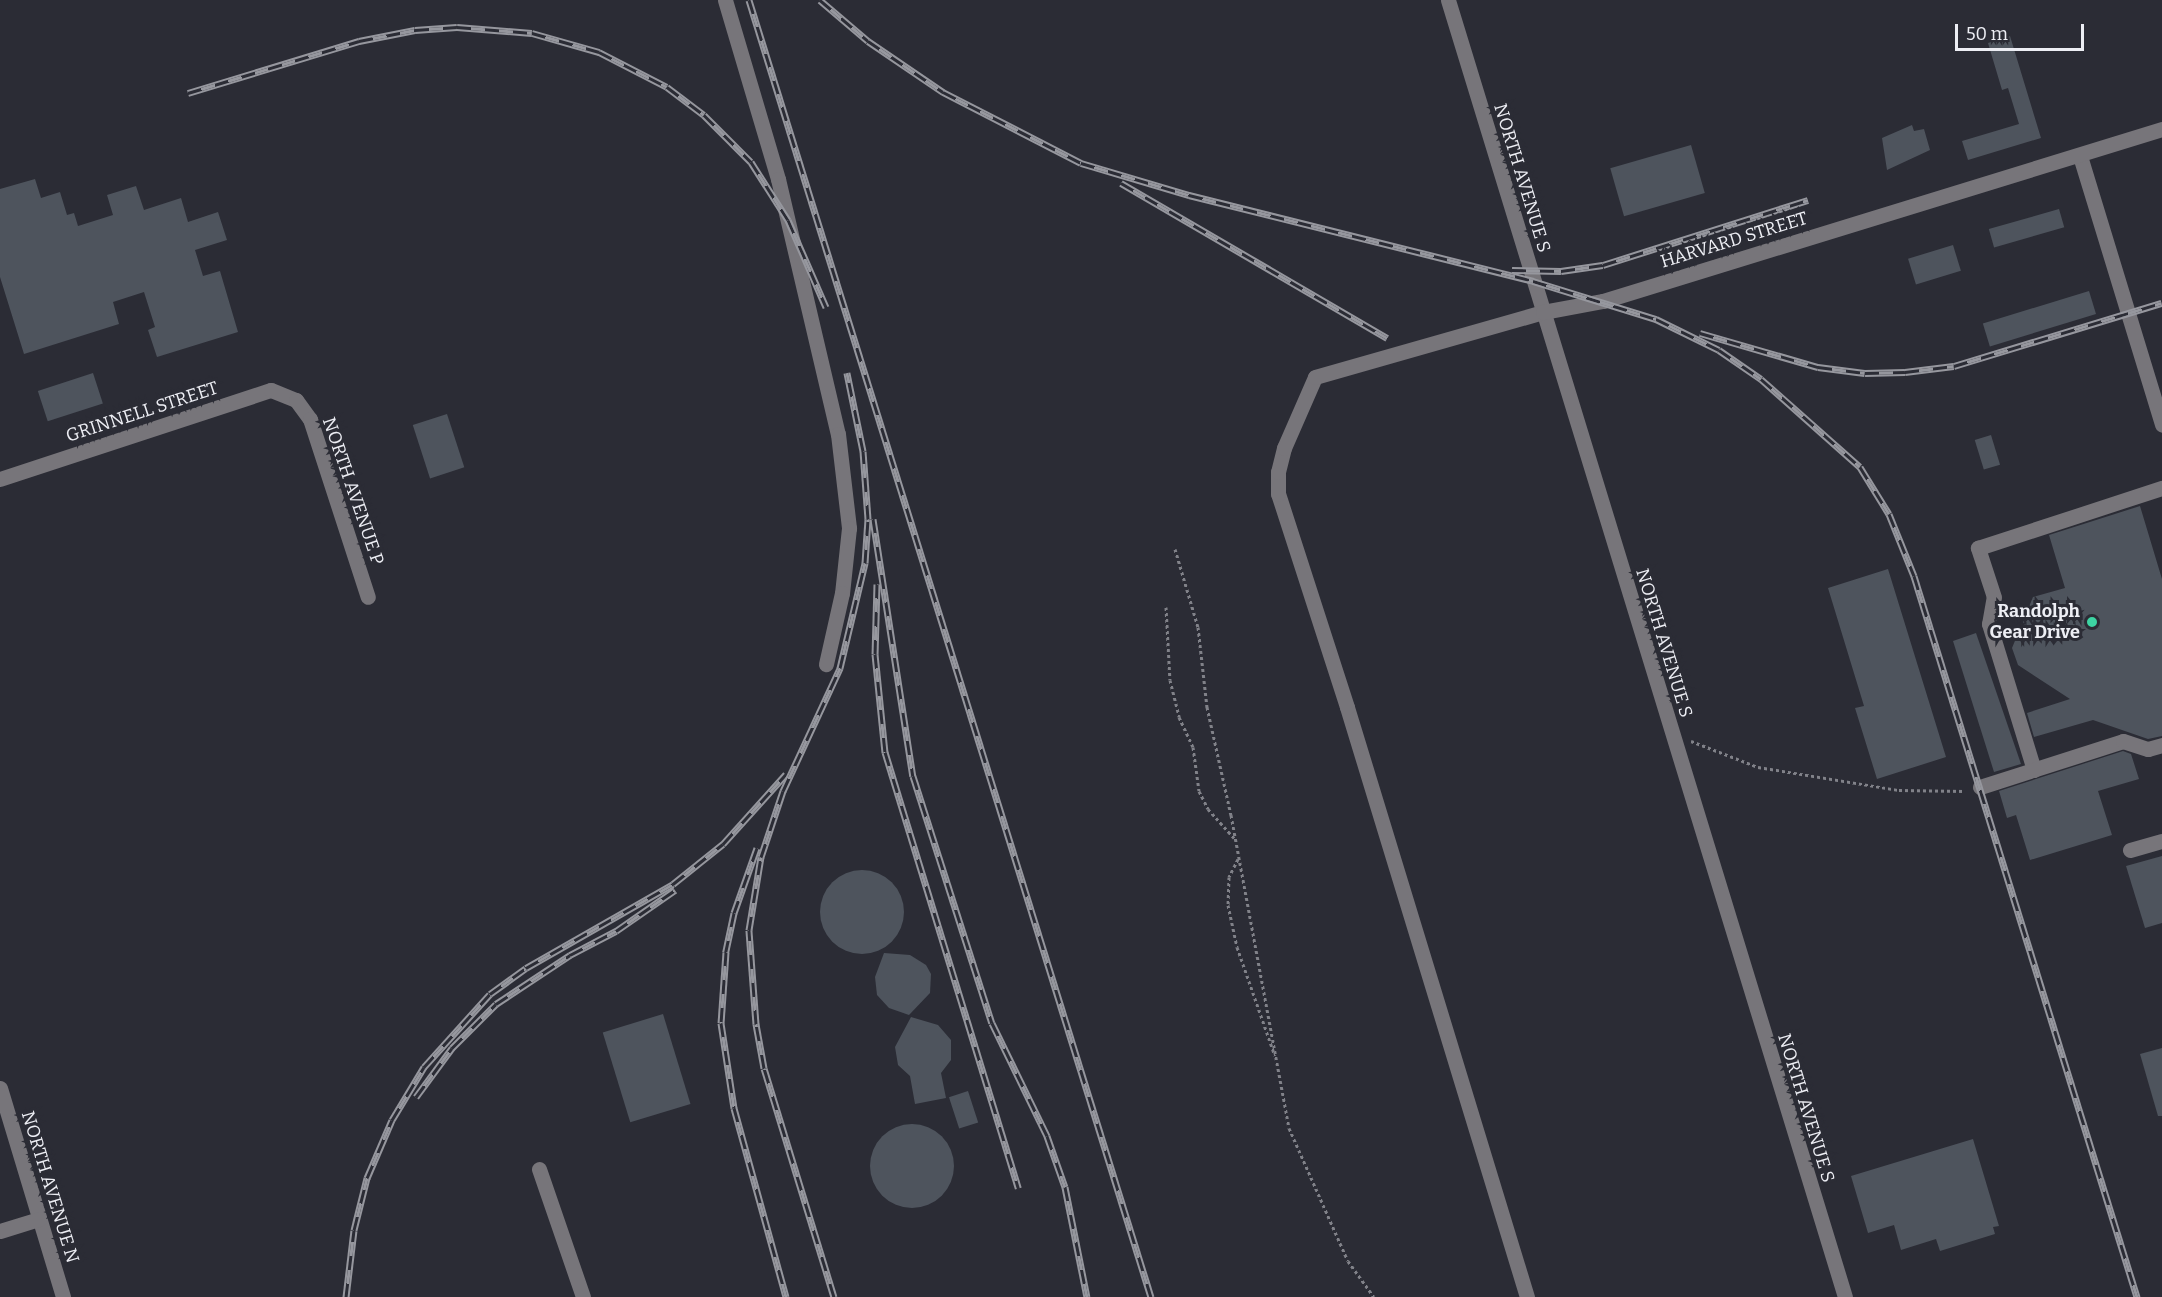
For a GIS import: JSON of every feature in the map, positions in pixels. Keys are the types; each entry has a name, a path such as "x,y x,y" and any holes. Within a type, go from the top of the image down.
{"street":[{"path":"725,0 778,179 838,434 849,528 842,593 826,664"},
{"name":"NORTH AVENUE S","path":"1448,0 1845,1297"},
{"name":"HARVARD STREET","path":"1527,1297 1347,706 1278,494 1278,472 1284,448 1315,377 1544,312 1603,301 2162,129"},
{"path":"2080,156 2162,425"},
{"name":"GRINNELL STREET","path":"0,479 271,390 296,400"},
{"name":"NORTH AVENUE P","path":"296,400 310,419 368,597"},
{"path":"2034,770 1989,624 1994,597 1978,548 2162,488"},
{"path":"1980,787 2123,741 2148,749 2162,745"},
{"path":"2130,850 2162,841"},
{"name":"NORTH AVENUE N","path":"0,1088 2,1105 63,1297"},
{"path":"539,1169 583,1297"},
{"path":"0,1231 39,1219"}],"path":[{"path":"1175,549 1198,627 1207,707 1239,857 1289,1128 1348,1261 1374,1297"},
{"path":"1166,607 1170,680 1179,717 1193,747 1199,791 1208,809 1235,839"},
{"path":"1670,731 1758,767 1930,794 1980,787"},
{"path":"1239,857 1229,877 1228,906 1237,947 1278,1066"}],"building":[{"path":"2010,36 2041,138 1968,160 1962,141 2019,124 2008,88 2002,90 1988,43"},
{"path":"1912,125 1914,131 1924,129 1930,150 1887,170 1882,138"},
{"path":"1691,145 1705,193 1624,216 1610,168"},
{"path":"35,179 41,198 60,192 67,215 74,213 78,226 113,215 107,195 136,186 144,210 181,198 188,222 218,212 227,240 195,250 203,276 220,271 238,332 157,357 148,330 155,327 144,292 113,302 119,324 24,354 0,277 0,189"},
{"path":"2059,209 2064,227 1994,247 1989,229"},
{"path":"1953,245 1961,271 1916,285 1908,259"},
{"path":"2089,291 2096,314 1990,346 1983,323"},
{"path":"93,373 103,403 48,421 38,391"},
{"path":"447,414 464,467 430,478 413,425"},
{"path":"1991,435 2000,465 1984,470 1975,440"},
{"name":"Randolph Gear Drive","path":"2140,506 2162,579 2162,736 2148,739 2093,720 2034,737 2027,713 2070,699 2018,665 2012,648 2033,597 2065,588 2049,535"},
{"path":"1888,569 1946,757 1877,779 1855,708 1864,706 1828,588"},
{"path":"1976,633 2021,764 1994,772 1953,641"},
{"path":"2123,751 2131,754 2139,779 2098,791 2112,835 2030,860 2016,815 2007,818 1999,791"},
{"path":"2162,856 2162,923 2145,928 2126,866"},
{"path":"862,870 878,873 897,889 904,912 901,928 885,947 862,954 846,951 827,935 820,912 823,896 839,877"},
{"path":"884,953 910,955 926,965 931,974 930,993 909,1015 889,1008 877,995 875,977"},
{"path":"663,1014 690,1104 630,1122 603,1032"},
{"path":"911,1017 938,1025 951,1040 951,1060 941,1073 946,1098 915,1104 910,1076 898,1065 895,1047"},
{"path":"2162,1048 2162,1116 2158,1116 2140,1054"},
{"path":"968,1091 978,1122 959,1129 949,1097"},
{"path":"912,1124 935,1131 947,1143 954,1166 947,1189 935,1201 912,1208 889,1201 877,1189 870,1166 877,1143 889,1131"},
{"path":"1973,1139 1999,1226 1993,1227 1995,1234 1940,1251 1936,1239 1901,1250 1894,1225 1868,1233 1851,1176"}],"railway":[{"path":"749,0 1151,1297"},
{"path":"820,0 868,41 943,92 1081,163 1189,195 1533,281 1656,319 1719,350 1761,379 1860,467 1889,514 1914,576 2137,1297"},
{"path":"188,93 359,41 415,30 457,27 532,33 599,52 667,87 704,115 751,162 788,220 826,307"},
{"path":"1121,183 1387,338"},
{"path":"1512,270 1561,271 1603,265 1808,200"},
{"path":"1700,333 1818,367 1865,373 1905,372 1954,366 2162,303"},
{"path":"834,1297 764,1068 756,1024 749,930 761,857 783,791 840,668 865,563 868,519 863,451 847,373"},
{"path":"873,519 913,776 992,1023 1047,1136 1065,1187 1087,1297"},
{"path":"877,584 875,654 885,752 1018,1188"},
{"path":"346,1297 354,1230 367,1178 392,1120 424,1067 490,994 526,968 673,884 723,844 786,774"},
{"path":"757,848 734,913 726,952 721,1023 734,1108 786,1297"},
{"path":"416,1097 452,1048 496,1004 570,955 616,931 675,890"}],"place":[{"name":"Randolph Gear Drive","path":"2092,622"}]}
